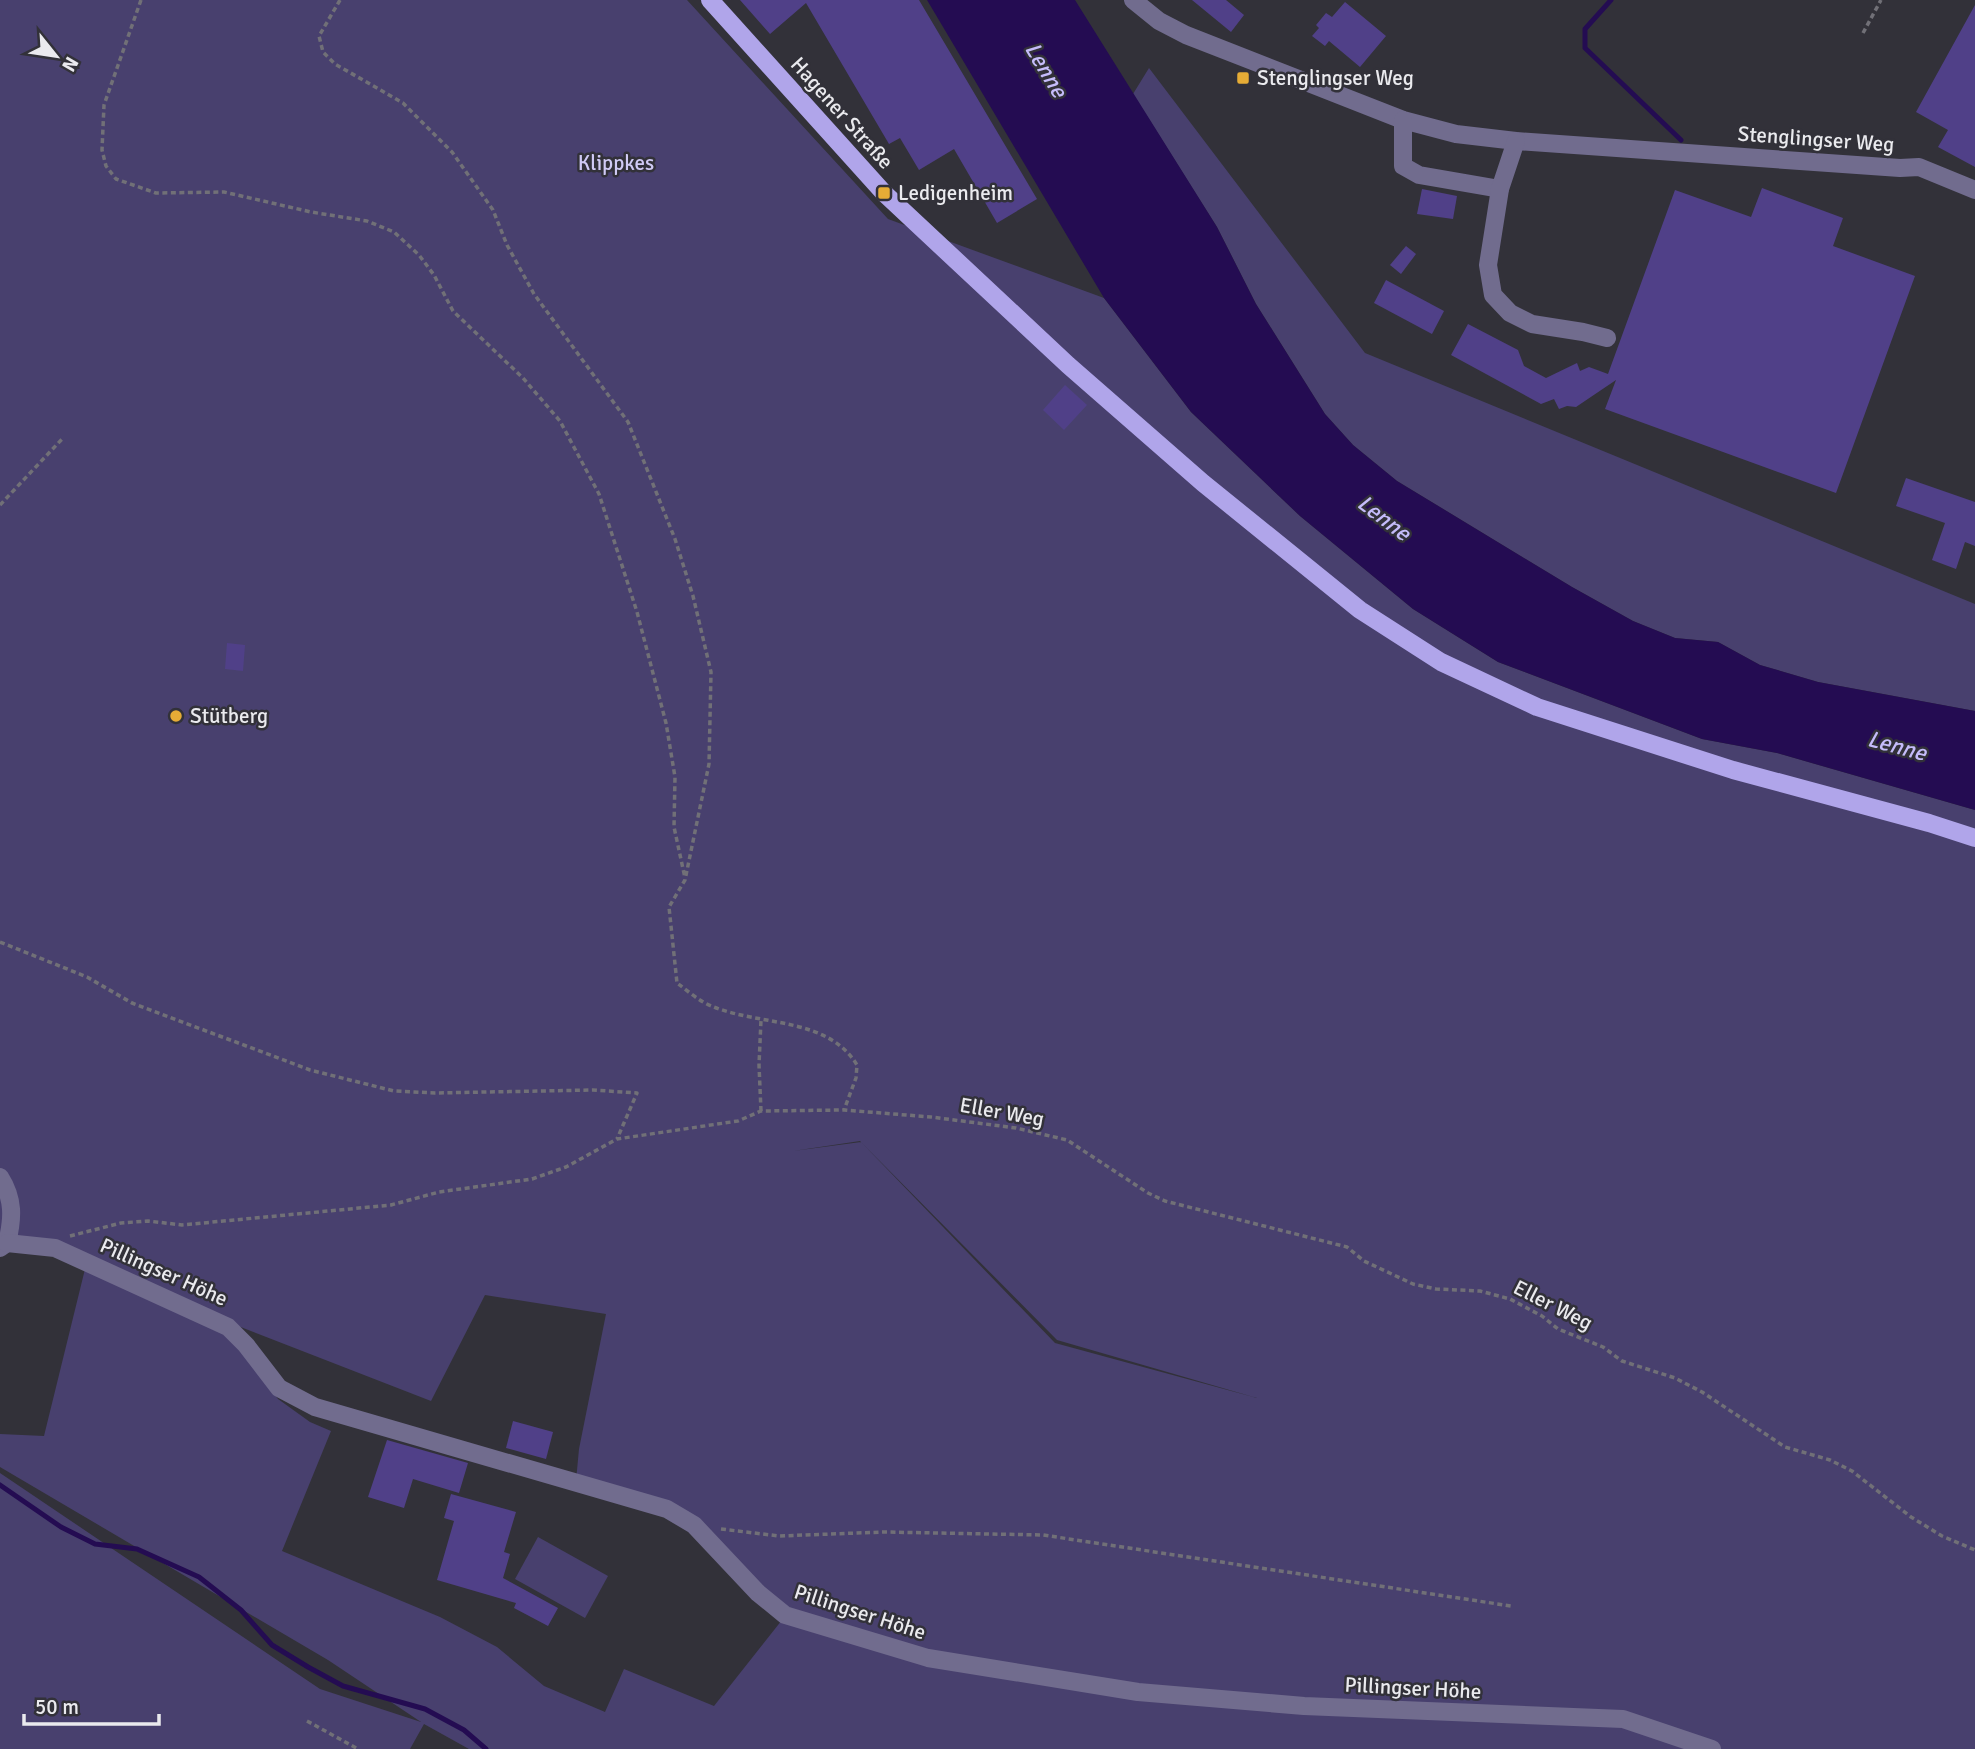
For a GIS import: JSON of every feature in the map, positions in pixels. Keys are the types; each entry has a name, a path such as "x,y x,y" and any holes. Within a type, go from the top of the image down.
{"main road":[{"name":"Hagener Straße","path":"710,0 884,193 1068,365 1203,483 1352,603 1441,662 1537,707 1733,770 1975,838"}],"street":[{"name":"Stenglingser Weg","path":"1133,0 1159,21 1186,35 1403,120 1456,135 1888,167 1919,167 1975,190"},
{"path":"1403,120 1402,166 1419,175 1500,189"},
{"path":"1516,141 1500,189 1488,265 1493,295 1510,313 1532,324 1608,338"},
{"name":"Pillingser Höhe","path":"0,1177 9,1192 13,1217 4,1246 55,1248 228,1326 279,1388 315,1407 667,1509 694,1525 758,1593 785,1615 928,1658 1027,1676 1152,1694 1304,1706 1623,1720 1712,1749"}],"path":[{"path":"141,0 104,105 102,150 107,166 116,179 156,193 224,192 311,212 367,221 394,232 419,255 434,275 453,311 523,378 560,421 599,494 637,612 666,723 675,777 674,827 685,880"},
{"path":"340,0 319,36 323,52 335,64 403,103 459,162 493,210 507,245 534,294 628,422 675,539 693,596 711,672 709,764 685,880 669,907 677,983 712,1007 802,1027 842,1044 858,1065 844,1110"},
{"path":"1863,33 1881,0"},
{"path":"0,505 63,438"},
{"path":"0,942 87,977 132,1003 310,1070 382,1088 435,1093 593,1090 637,1093 617,1139 566,1167 532,1179 439,1192 391,1205 182,1226 148,1221 121,1223 66,1237 55,1248"},
{"path":"761,1020 761,1111"},
{"name":"Eller Weg","path":"617,1139 738,1121 761,1111 844,1110 931,1116 1016,1128 1066,1140 1148,1193 1165,1201 1347,1247 1364,1261 1413,1284 1436,1289 1480,1291 1510,1299 1542,1316 1558,1329 1603,1347 1622,1361 1675,1378 1702,1392 1785,1447 1830,1460 1852,1471 1911,1517 1942,1536 1975,1550"},
{"path":"694,1525 779,1536 884,1532 1043,1535 1511,1606"},
{"path":"307,1721 358,1749"}],"green space":[{"name":"Klippkes","path":"0,0 687,0 888,219 1104,298 1191,412 1300,516 1413,609 1498,662 1702,739 1777,753 1975,810 1975,1749 1715,1749 1663,1732 1712,1749 469,1749 424,1724 410,1749 0,1749 0,1473 320,1689 421,1722 328,1660 0,1467 0,1434 44,1436 86,1265 224,1329 278,1399 310,1422 331,1431 282,1551 440,1617 497,1647 544,1686 605,1712 624,1669 714,1706 782,1620 927,1662 1075,1688 1150,1697 1301,1708 1598,1719 1305,1703 1131,1688 928,1655 828,1627 788,1612 761,1590 696,1523 668,1506 576,1481 579,1449 606,1314 485,1295 431,1401 233,1324 54,1242 13,1235 0,1240","holes":["860,1141 861,1142 793,1151","861,1142 1057,1340 1257,1398 1055,1343"]},
{"path":"1149,68 1365,353 1975,604 1975,711 1818,682 1760,665 1718,642 1675,638 1633,621 1572,587 1397,481 1353,445 1325,414 1256,304 1217,227 1133,94"},
{"path":"538,1537 608,1576 585,1618 515,1579"}],"water":[{"name":"Lenne","path":"927,0 1075,0 1217,227 1256,304 1325,414 1353,445 1397,481 1572,587 1633,621 1675,638 1718,642 1760,665 1818,682 1975,711 1975,810 1777,753 1702,739 1498,662 1413,609 1300,516 1191,412 1104,298"}],"building":[{"path":"740,0 919,0 1037,199 997,223 954,149 919,170 900,138 889,144 806,3 770,34"},
{"path":"1192,0 1226,0 1244,15 1231,32"},
{"path":"1345,2 1386,36 1360,67 1329,41 1325,46 1312,36 1319,28 1316,25 1326,13 1332,17"},
{"path":"1975,5 1975,167 1938,147 1948,130 1916,112"},
{"path":"1762,188 1843,218 1833,246 1915,276 1836,493 1605,409 1616,380 1576,407 1559,409 1554,399 1541,404 1451,355 1468,324 1518,350 1524,366 1546,378 1577,363 1580,371 1589,367 1608,374 1675,190 1751,217"},
{"path":"1422,189 1457,196 1453,219 1417,214"},
{"path":"1406,246 1416,254 1401,274 1390,265"},
{"path":"1386,280 1444,311 1432,334 1374,303"},
{"path":"1065,385 1087,405 1064,430 1043,410"},
{"path":"1906,478 1975,502 1975,546 1965,542 1956,569 1932,560 1945,523 1896,506"},
{"path":"227,643 245,645 243,671 225,669"},
{"path":"513,1421 553,1432 546,1459 506,1448"},
{"path":"387,1440 468,1463 459,1493 413,1479 404,1508 368,1497"},
{"path":"451,1494 516,1512 504,1552 510,1554 503,1578 558,1608 548,1626 514,1608 516,1603 437,1580 454,1521 444,1518"}],"waterway":[{"path":"1611,0 1585,29 1585,48 1681,140"},
{"path":"0,1485 61,1527 95,1544 137,1549 199,1577 241,1610 272,1645 308,1667 343,1686 425,1709 464,1730 486,1749"}],"place":[{"name":"Stenglingser Weg","path":"1243,78"},
{"name":"Ledigenheim","path":"884,193"},
{"name":"Stütberg","path":"176,716"}]}
